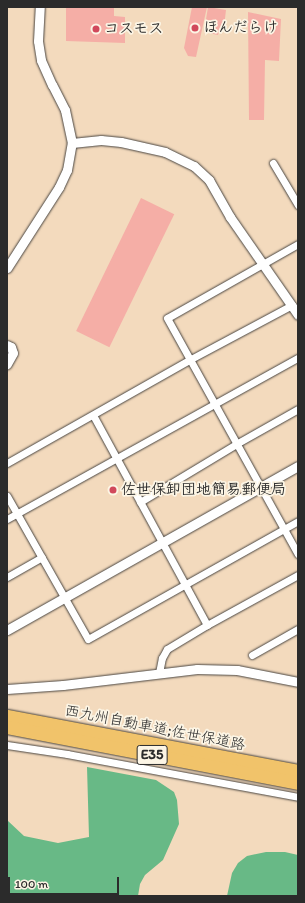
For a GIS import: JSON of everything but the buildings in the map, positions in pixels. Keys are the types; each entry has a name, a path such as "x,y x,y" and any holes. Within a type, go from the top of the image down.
{"highway":[{"name":"西九州自動車道;佐世保道路","path":"7,716 298,771"},
{"name":"西九州自動車道;佐世保道路","path":"7,727 298,783"}],"street":[{"path":"7,268 59,187 67,170 72,142 65,110 41,60 38,41 40,7"},
{"path":"72,142 101,140 128,143 165,152 194,166 209,180 262,264 298,315"},
{"path":"273,163 298,204"},
{"path":"298,244 167,318 298,554"},
{"path":"7,463 189,360 292,305"},
{"path":"7,345 11,347 13,353 7,364"},
{"path":"7,519 298,358"},
{"path":"140,502 236,444 298,409"},
{"path":"93,415 186,583 207,625"},
{"path":"7,630 298,466"},
{"path":"7,496 88,638 298,521"},
{"path":"7,577 42,557"},
{"path":"159,673 162,658 167,650 207,625 298,575"},
{"path":"252,655 298,629"},
{"path":"7,689 63,685 197,669 237,670 298,682"},
{"path":"7,745 67,754 298,796"}],"green space":[{"path":"87,767 156,780 174,792 177,800 179,824 163,860 145,875 140,884 138,896 7,896 7,820 24,836 58,843 89,837"},
{"path":"266,852 285,852 298,855 298,896 227,896 232,873 238,863 247,856"}],"place":[{"name":"ほんだらけ","path":"195,28"},
{"name":"コスモス","path":"96,29"},
{"name":"佐世保卸団地簡易郵便局","path":"113,490"}]}
